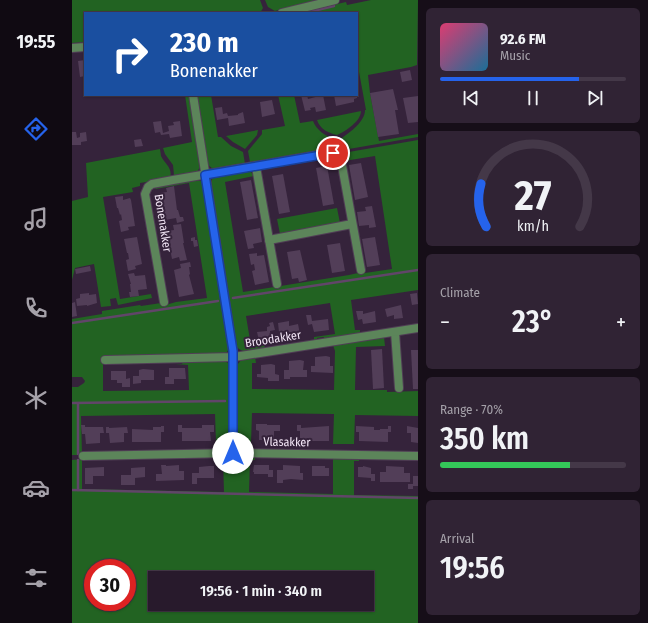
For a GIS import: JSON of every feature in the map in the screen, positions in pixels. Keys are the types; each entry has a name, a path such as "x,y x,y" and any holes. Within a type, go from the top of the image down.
{"street":[{"path":"286,12 335,0"},
{"path":"72,48 84,47"},
{"path":"193,96 234,357 233,453"},
{"name":"Bonenakker","path":"164,302 145,191 151,185 331,153 337,155 341,162 361,270"},
{"path":"256,167 277,284"},
{"path":"269,240 352,224"},
{"name":"Broodakker","path":"105,360 234,357 418,328"},
{"path":"395,332 398,388"},
{"name":"Vlasakker","path":"83,456 233,453 418,456"}],"green space":[{"path":"72,0 260,0 263,8 261,12 84,12 84,42 72,43"},
{"path":"265,0 317,0 275,11 268,7"},
{"path":"371,0 418,0 417,65 368,75 379,141 418,134 418,137 343,150 342,138 360,123 366,110 358,66 358,12 302,12 346,2 347,5"},
{"path":"185,96 190,96 200,167 197,172 177,177 174,175 173,165 165,154 163,148 192,142"},
{"path":"196,96 211,96 218,137 221,137 231,146 243,152 245,164 213,169 207,164"},
{"path":"278,96 294,96 300,123 313,121 319,130 335,140 336,145 334,149 250,162 248,151 262,134 262,130 285,126"},
{"path":"361,111 356,122 345,131 337,135 325,130 320,126 317,120"},
{"path":"258,130 257,135 245,149 226,136"},
{"path":"418,140 418,290 351,300 355,330 360,330 360,334 324,340 324,337 317,338 317,341 314,341 314,337 335,334 330,303 246,316 251,346 265,345 265,349 244,351 238,348 235,344 211,183 212,179 248,171 254,176 225,182 243,292 358,273 392,269 375,156 344,161 343,153"},
{"path":"160,149 161,156 170,169 170,178 140,183 140,186 132,188 133,192 103,197 120,299 151,294 152,298 118,305 116,298 110,299 111,306 101,307 94,264 75,268 72,280 72,201 88,197 86,163"},
{"path":"195,180 201,181 204,184 229,348 226,354 103,358 103,391 189,390 188,365 175,364 182,364 183,361 225,361 231,365 230,443 216,443 215,414 81,416 82,455 72,455 72,387 78,387 85,381 82,377 72,377 72,319 102,314 102,311 140,305 161,303 162,306 176,302 207,298 189,183 156,189 155,187"},
{"path":"337,208 340,223 280,234 277,219"},
{"path":"384,337 385,346 356,347 355,390 387,390 387,392 418,391 418,416 355,415 354,444 333,444 334,414 252,413 251,443 236,443 237,365 242,359 255,357 256,363 252,363 252,389 334,390 335,351 333,345"},
{"path":"217,457 255,457 255,460 250,460 249,492 333,494 333,458 359,458 359,461 354,461 354,495 418,496 418,623 72,623 72,460 82,459 82,489 224,492 223,460 217,460"}],"building":[{"path":"84,60 84,76 80,77 78,61"},
{"path":"410,70 412,80 402,82 400,72"},
{"path":"393,89 398,110 395,110 399,134 378,137 370,93"},
{"path":"301,96 307,96 308,99 323,96 326,110 316,112 315,107 310,108 311,110 305,111"},
{"path":"334,96 357,96 357,98 354,99 354,102 336,106"},
{"path":"418,96 418,122 408,123 403,98"},
{"path":"272,100 275,114 262,117 260,102"},
{"path":"222,107 223,114 227,113 228,116 238,115 243,112 245,123 229,126 228,118 217,120 215,108"},
{"path":"161,121 163,133 169,131 168,126 174,125 173,122 180,121 182,136 170,138 169,134 161,135 160,132 155,133 153,122"},
{"path":"72,132 76,132 77,138 80,137 80,133 86,132 87,141 81,142 81,145 72,145"},
{"path":"141,139 143,146 135,147 134,140"},
{"path":"361,163 368,197 355,200 349,165"},
{"path":"327,166 334,204 323,206 316,168"},
{"path":"283,174 290,212 279,214 272,176"},
{"path":"251,180 258,218 247,220 240,182"},
{"path":"174,186 177,210 180,217 183,217 184,221 177,223 176,218 165,220 160,193 167,192 166,188"},
{"path":"123,196 123,200 130,198 131,200 135,226 128,227 129,230 121,232 119,221 122,220 121,214 120,215 117,208 115,197"},
{"path":"372,206 376,227 369,228 369,225 359,226 357,212 366,211 365,207"},
{"path":"181,224 187,260 180,261 179,257 172,259 167,231 174,230 173,225"},
{"path":"260,228 262,242 253,244 254,248 248,249 244,231"},
{"path":"137,237 142,264 135,266 136,269 128,271 126,260 129,259 124,239"},
{"path":"195,237 198,246 194,247 191,238"},
{"path":"375,237 380,265 367,267 362,239"},
{"path":"340,243 345,271 332,273 327,245"},
{"path":"300,250 307,280 299,282 298,278 292,279 287,252"},
{"path":"257,253 257,256 264,255 269,282 255,285 252,271 255,270 254,264 251,265 249,254"},
{"path":"190,262 191,267 189,267 189,275 194,294 179,297 174,270 181,268 180,264"},
{"path":"90,266 91,271 76,274 75,269"},
{"path":"134,273 135,276 145,275 147,289 138,290 139,296 130,297 129,292 131,292 131,284 128,274"},
{"path":"89,293 89,295 96,294 97,303 87,306 77,306 76,299 80,298 80,294"},
{"path":"417,293 418,304 412,305 410,294"},
{"path":"75,302 77,316 72,317 72,303"},
{"path":"401,305 403,318 394,319 394,315 387,317 385,309"},
{"path":"356,311 363,311 363,314 375,311 376,322 363,324 362,319 358,320"},
{"path":"306,315 311,315 312,321 328,319 329,330 314,332 312,324 308,325"},
{"path":"289,321 289,326 298,324 300,334 285,336 284,331 279,332 278,323"},
{"path":"273,322 275,330 270,331 271,339 259,341 257,332 267,331 267,327 270,326 269,323"},
{"path":"382,349 384,388 373,389 371,350"},
{"path":"411,350 418,350 418,389 413,389"},
{"path":"315,357 330,357 330,366 333,366 333,373 311,372 311,366 315,366"},
{"path":"289,361 304,361 303,370 307,370 307,377 290,377 290,379 284,379 284,370 289,370"},
{"path":"261,365 275,365 275,374 279,375 279,381 268,381 268,378 257,377 257,374 261,374"},
{"path":"169,368 185,368 186,379 174,379 174,384 165,384 165,377 169,377"},
{"path":"139,370 154,370 154,380 141,380 141,383 133,384 133,376 139,376"},
{"path":"111,371 126,371 126,379 130,378 130,387 122,387 122,383 117,383 117,380 111,380"},
{"path":"256,424 280,425 280,431 274,431 274,440 259,440 259,431 256,430"},
{"path":"81,425 85,425 85,427 103,427 104,433 100,433 100,443 86,444 85,434 82,434"},
{"path":"178,425 182,425 182,428 202,428 202,425 214,425 214,432 210,432 211,441 182,441 182,432 178,432"},
{"path":"297,425 301,425 301,428 329,426 329,441 300,441 300,431 297,431"},
{"path":"164,426 164,432 161,432 161,442 132,442 132,429 153,430 153,427"},
{"path":"356,426 374,427 374,430 380,430 388,429 388,426 391,426 391,432 388,432 388,442 359,441 359,432 356,432"},
{"path":"407,426 418,428 418,443 411,442 411,433 407,433"},
{"path":"106,427 127,427 128,433 124,433 124,442 110,443 109,433 106,433"},
{"path":"161,465 179,465 179,471 184,471 184,480 156,481 156,474 162,474"},
{"path":"254,465 269,465 269,470 273,470 273,477 268,477 268,474 254,474"},
{"path":"283,465 300,466 300,473 303,473 303,480 291,479 283,480 283,483 277,483 277,470 283,470"},
{"path":"214,466 214,478 197,478 197,484 192,484 192,473 199,473 199,467"},
{"path":"312,466 325,466 325,468 329,468 329,476 312,476"},
{"path":"363,466 371,468 371,474 375,474 375,481 371,481 371,478 358,477 358,467"},
{"path":"386,466 404,467 404,473 410,473 410,482 380,482 380,472 386,472"},
{"path":"104,467 104,476 93,476 93,484 85,484 85,468"},
{"path":"145,467 145,477 135,478 135,485 121,485 121,475 131,475 131,468"},
{"path":"413,476 418,476 418,486 413,486 413,489 408,489 408,484 413,484"}],"waterway":[{"path":"309,12 334,6"},
{"path":"233,298 418,270"},
{"path":"72,323 218,301"},
{"path":"72,403 225,401"},
{"path":"78,403 78,454"},
{"path":"78,460 78,490"},
{"path":"72,490 418,498"}],"route":[{"path":"233,453 233,351 205,175 333,153"}]}
